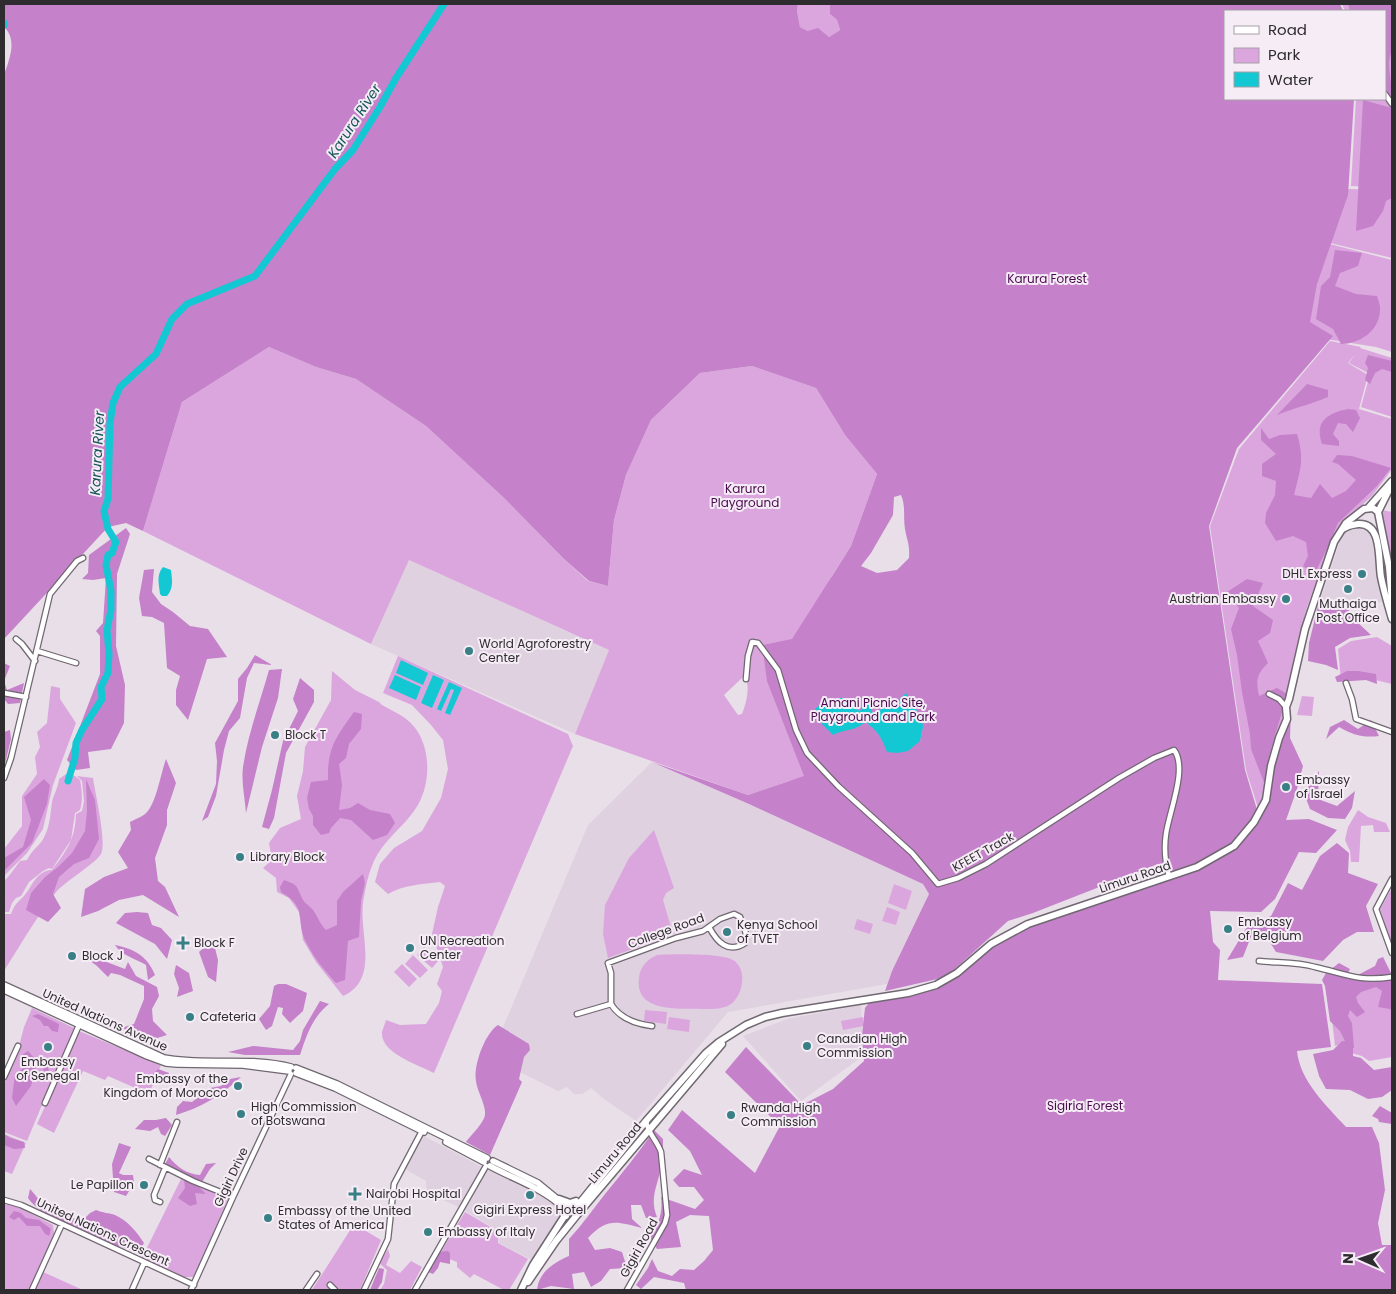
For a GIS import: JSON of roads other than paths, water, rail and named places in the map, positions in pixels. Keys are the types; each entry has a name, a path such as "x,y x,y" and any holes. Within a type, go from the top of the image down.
{"main road":[{"name":"Limuru Road","path":"522,1289 533,1265 566,1215 575,1208 633,1143 646,1121 706,1053 719,1042 754,1021 782,1013 891,996 942,983 957,973 991,944 1028,924 1197,867 1234,846 1254,822 1266,800 1271,766 1286,719 1286,707 1305,629 1330,552 1340,531 1351,519 1369,507 1392,482"},
{"path":"1392,482 1378,512 1389,567 1392,602"},
{"path":"1369,507 1378,512"},
{"path":"1362,512 1360,518 1377,538 1381,575 1392,619"},
{"path":"1340,531 1349,526 1374,525 1379,520"},
{"name":"Limuru Road","path":"522,1289 573,1219 575,1208 602,1176 648,1130 730,1036"},
{"path":"573,1219 568,1219 560,1203 575,1202 602,1176"}],"street":[{"path":"4,778 11,758 50,594 78,560 83,558"},
{"path":"16,639 22,644 34,662"},
{"name":"KFEET Track","path":"746,679 748,656 752,642 755,642 758,643 778,670 796,730 807,753 838,786 912,853 938,884 958,878 986,864 1119,778 1154,758 1174,750 1179,758 1180,767 1171,817 1166,832 1165,860 1169,876"},
{"path":"37,651 76,662"},
{"path":"1346,683 1352,698 1356,719 1392,732"},
{"path":"4,692 26,697"},
{"path":"1270,694 1280,699 1286,707"},
{"path":"1392,879 1376,910 1392,953"},
{"name":"College Road","path":"611,1004 611,973 608,963 709,928 720,919 734,914 740,917 746,937 745,943 736,946 720,944 709,928"},
{"path":"1259,961 1309,966 1356,978 1378,979 1392,977"},
{"name":"United Nations Avenue","path":"4,985 79,1024 166,1063 242,1065 293,1071 335,1088 488,1162 538,1183 560,1203 575,1208"},
{"name":"United Nations Avenue","path":"4,990 164,1058 179,1060 256,1061 337,1084 488,1162"},
{"path":"577,1014 611,1004 615,1011 636,1024 652,1026"},
{"path":"45,1102 79,1024"},
{"path":"4,1077 18,1046"},
{"name":"Gigiri Drive","path":"191,1290 293,1071"},
{"name":"Gigiri Road","path":"627,1290 668,1215 661,1152 659,1145 648,1130 646,1121"},
{"path":"160,1165 177,1122"},
{"path":"639,1131 648,1130"},
{"path":"364,1290 388,1239 394,1184 422,1131"},
{"path":"149,1159 165,1168 233,1197"},
{"path":"415,1290 488,1162"},
{"path":"160,1202 153,1197 165,1168"},
{"name":"United Nations Crescent","path":"4,1200 20,1204 194,1285"},
{"path":"32,1290 62,1224"},
{"path":"132,1290 144,1263"},
{"path":"306,1290 317,1274"},
{"path":"330,1285 335,1290"}],"water":[{"path":"163,567 171,570 172,587 167,596 160,594 159,576"},
{"path":"401,660 428,673 423,685 396,673"},
{"path":"395,675 421,687 416,700 389,688"},
{"path":"433,675 444,680 432,708 421,703"},
{"path":"449,682 462,688 450,715 445,713 454,690 451,689 441,711 437,709"},
{"path":"906,693 922,719 923,727 920,741 908,751 897,753 887,752 879,735 865,722 858,727 833,735 822,724 815,709 821,704 826,706 832,704 838,698 844,698 848,703 854,702 854,708 860,711 864,705 871,703 872,712 875,712 894,704"}],"waterway":[{"name":"Karura River","path":"68,781 75,758 76,743 102,699 101,687 108,673 107,630 111,610 111,591 106,565 108,555 112,553 116,542 108,529 104,511 108,499 110,423 113,403 120,387 156,354 172,319 187,304 255,276 335,169 353,150 396,78 444,4"}],"place":[{"name":"DHL Express","path":"1362,574"},
{"name":"Muthaiga Post Office","path":"1348,589"},
{"name":"Austrian Embassy","path":"1286,599"},
{"name":"World Agroforestry Center","path":"469,651"},
{"name":"Block T","path":"275,735"},
{"name":"Embassy of Israel","path":"1286,787"},
{"name":"Library Block","path":"240,857"},
{"name":"Embassy of Belgium","path":"1228,929"},
{"name":"Kenya School of TVET","path":"727,932"},
{"name":"Block F","path":"183,943"},
{"name":"UN Recreation Center","path":"410,948"},
{"name":"Block J","path":"72,956"},
{"name":"Cafeteria","path":"190,1017"},
{"name":"Canadian High Commission","path":"807,1046"},
{"name":"Embassy of Senegal","path":"48,1047"},
{"name":"Embassy of the Kingdom of Morocco","path":"238,1086"},
{"name":"High Commission of Botswana","path":"241,1114"},
{"name":"Rwanda High Commission","path":"731,1115"},
{"name":"Le Papillon","path":"144,1185"},
{"name":"Nairobi Hospital","path":"355,1194"},
{"name":"Gigiri Express Hotel","path":"530,1195"},
{"name":"Embassy of the United States of America","path":"268,1218"},
{"name":"Embassy of Italy","path":"428,1232"}],"park label":[{"name":"Karura Forest","path":"1047,279"},
{"name":"Karura Playground","path":"745,496"},
{"name":"Amani Picnic Site, Playground and Park","path":"873,710"},
{"name":"Sigiria Forest","path":"1085,1106"}]}
